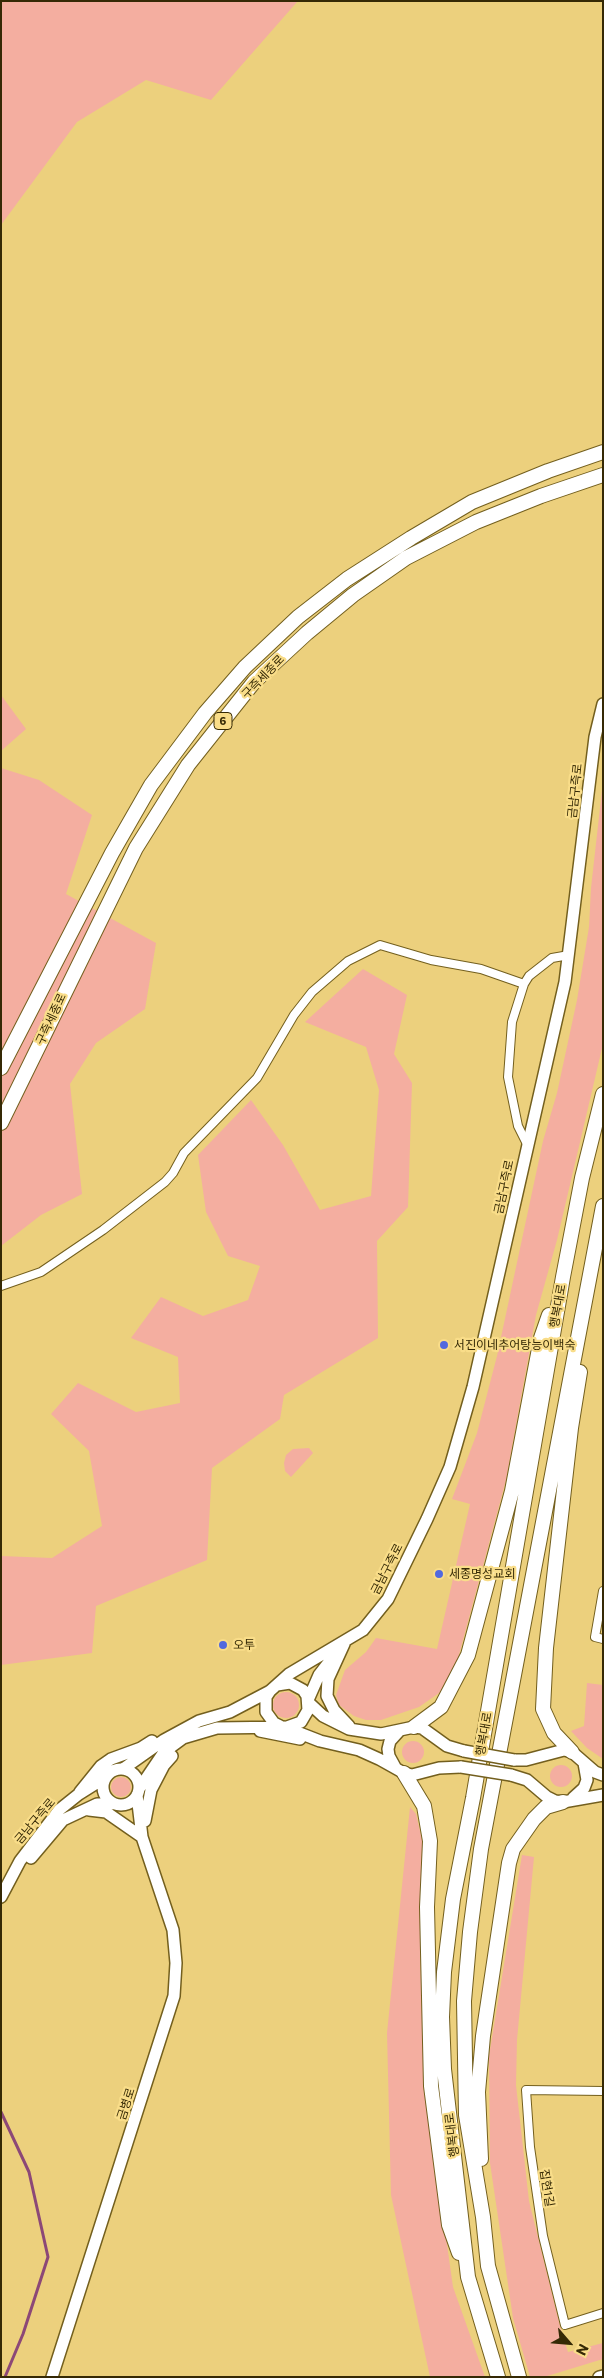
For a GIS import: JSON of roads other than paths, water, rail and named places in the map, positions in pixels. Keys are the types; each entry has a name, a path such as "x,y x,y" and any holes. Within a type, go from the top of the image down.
{"highway":[{"name":"구즉세종로","path":"1,1068 112,853 151,785 205,712 245,667 298,617 347,579 410,538 472,502 548,471 603,452"},
{"name":"구즉세종로","path":"1,1124 136,848 188,765 254,682 307,632 353,595 406,558 476,522 541,496 603,475"},
{"name":"행복대로","path":"498,2377 468,2277 444,2069 442,2017 444,1972 453,1899 490,1702 562,1277 582,1178 603,1094"},
{"name":"행복대로","path":"520,2377 488,2266 483,2217 466,2115 464,2001 470,1932 481,1849 587,1282 603,1206"},
{"path":"414,1727 441,1707 468,1655 512,1491 541,1338 562,1277"},
{"path":"572,1752 554,1733 543,1709 546,1648 571,1428 580,1371 587,1282"},
{"path":"401,1771 424,1806 430,1840 427,1907 431,2086 449,2225 468,2277"},
{"path":"483,2217 478,2092 483,2036 509,1864 513,1849 534,1819 546,1807 567,1800"}],"main road":[{"name":"금남구즉로","path":"123,1768 164,1740 199,1721 230,1712 273,1688 289,1674 344,1644 364,1630 388,1599 450,1467 473,1387 569,955 595,737 603,704"},
{"name":"금남구즉로","path":"138,1792 164,1752 183,1738 217,1728 282,1727 301,1722 308,1710 308,1701 319,1675 344,1644"},
{"path":"344,1644 328,1679 327,1696 334,1710 354,1730"},
{"path":"603,1775 584,1763 572,1752 555,1751 526,1760 514,1760 447,1746 422,1728 414,1727 381,1734 354,1730 323,1716 308,1701 303,1690 297,1685 283,1683 273,1688 266,1697 266,1712 274,1723 320,1741 359,1750 412,1775 439,1768 461,1766 511,1774 527,1780 547,1797 567,1800 603,1795"},
{"path":"79,1794 101,1766 111,1759 141,1748 161,1736 199,1721"},
{"path":"236,1727 295,1739 320,1741"},
{"path":"400,1730 394,1735 388,1749 392,1763 401,1771"},
{"path":"142,1837 151,1790 156,1778 174,1753 201,1733"},
{"path":"567,1800 579,1795 587,1780 584,1763"},
{"path":"123,1768 134,1773 137,1777 142,1837 104,1796 102,1790 106,1777 110,1772 123,1768"},
{"name":"금남구즉로","path":"1,1899 20,1861 34,1840 59,1810 79,1794 106,1777"},
{"path":"114,1805 129,1804 138,1792"},
{"name":"금남구즉로","path":"1,1899 51,1832 63,1820 96,1804 114,1805"},
{"path":"85,1809 106,1812 142,1837"},
{"name":"금병로","path":"52,2377 174,1996 176,1962 173,1930 142,1837"},
{"path":"599,2377 603,2376"}],"street":[{"path":"1,1286 41,1272 103,1230 165,1182 173,1173 184,1153 257,1078 294,1015 312,992 348,961 380,945 431,960 481,969 524,984"},
{"path":"528,1146 518,1126 508,1077 512,1022 524,984 529,976 547,961 569,955"},
{"path":"603,1591 595,1637 603,1639"},
{"name":"집현1길","path":"602,2091 526,2090 530,2147 543,2236 565,2325 603,2313"},
{"path":"602,2091 603,2099"}],"waterway":[{"path":"1,2112 29,2172 48,2257 23,2334 5,2377"}],"place":[{"name":"서진이네추어탕능이백숙","path":"444,1345"},
{"name":"세종명성교회","path":"439,1574"},
{"name":"오투","path":"223,1645"}]}
